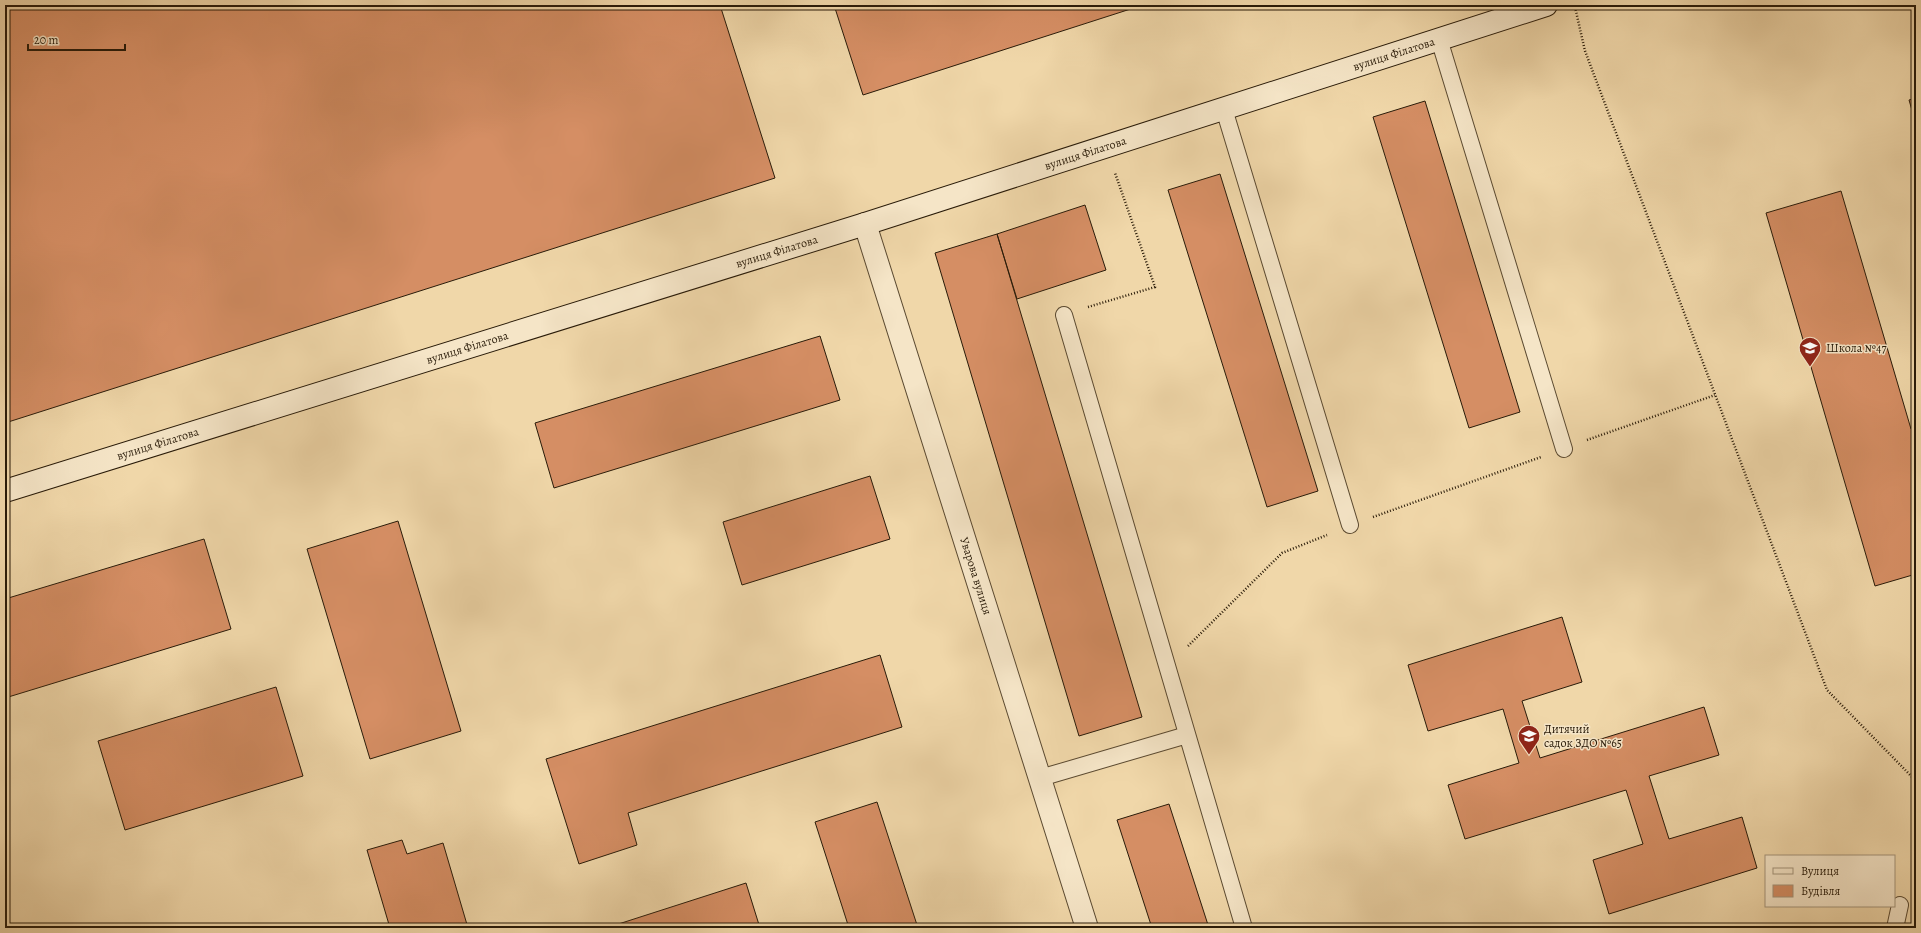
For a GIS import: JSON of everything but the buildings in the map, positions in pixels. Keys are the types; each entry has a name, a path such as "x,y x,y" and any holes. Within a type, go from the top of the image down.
{"street":[{"name":"вулиця Філатова","path":"5,491 865,224 1546,5"},
{"name":"Уварова вулиця","path":"865,224 1087,928"}],"lane":[{"path":"1440,39 1564,449"},
{"path":"1224,109 1350,525"},
{"path":"1064,315 1244,928"},
{"path":"1040,778 1187,735"},
{"path":"1895,928 1900,905"}],"path":[{"path":"1574,5 1584,51 1827,690 1916,781"},
{"path":"1064,315 1155,287 1106,147"},
{"path":"1167,666 1282,553 1350,525 1715,395"}],"place":[{"name":"Школа №47","path":"1810,368"},
{"name":"Дитячий садок ЗДО №65","path":"1529,756"}]}
